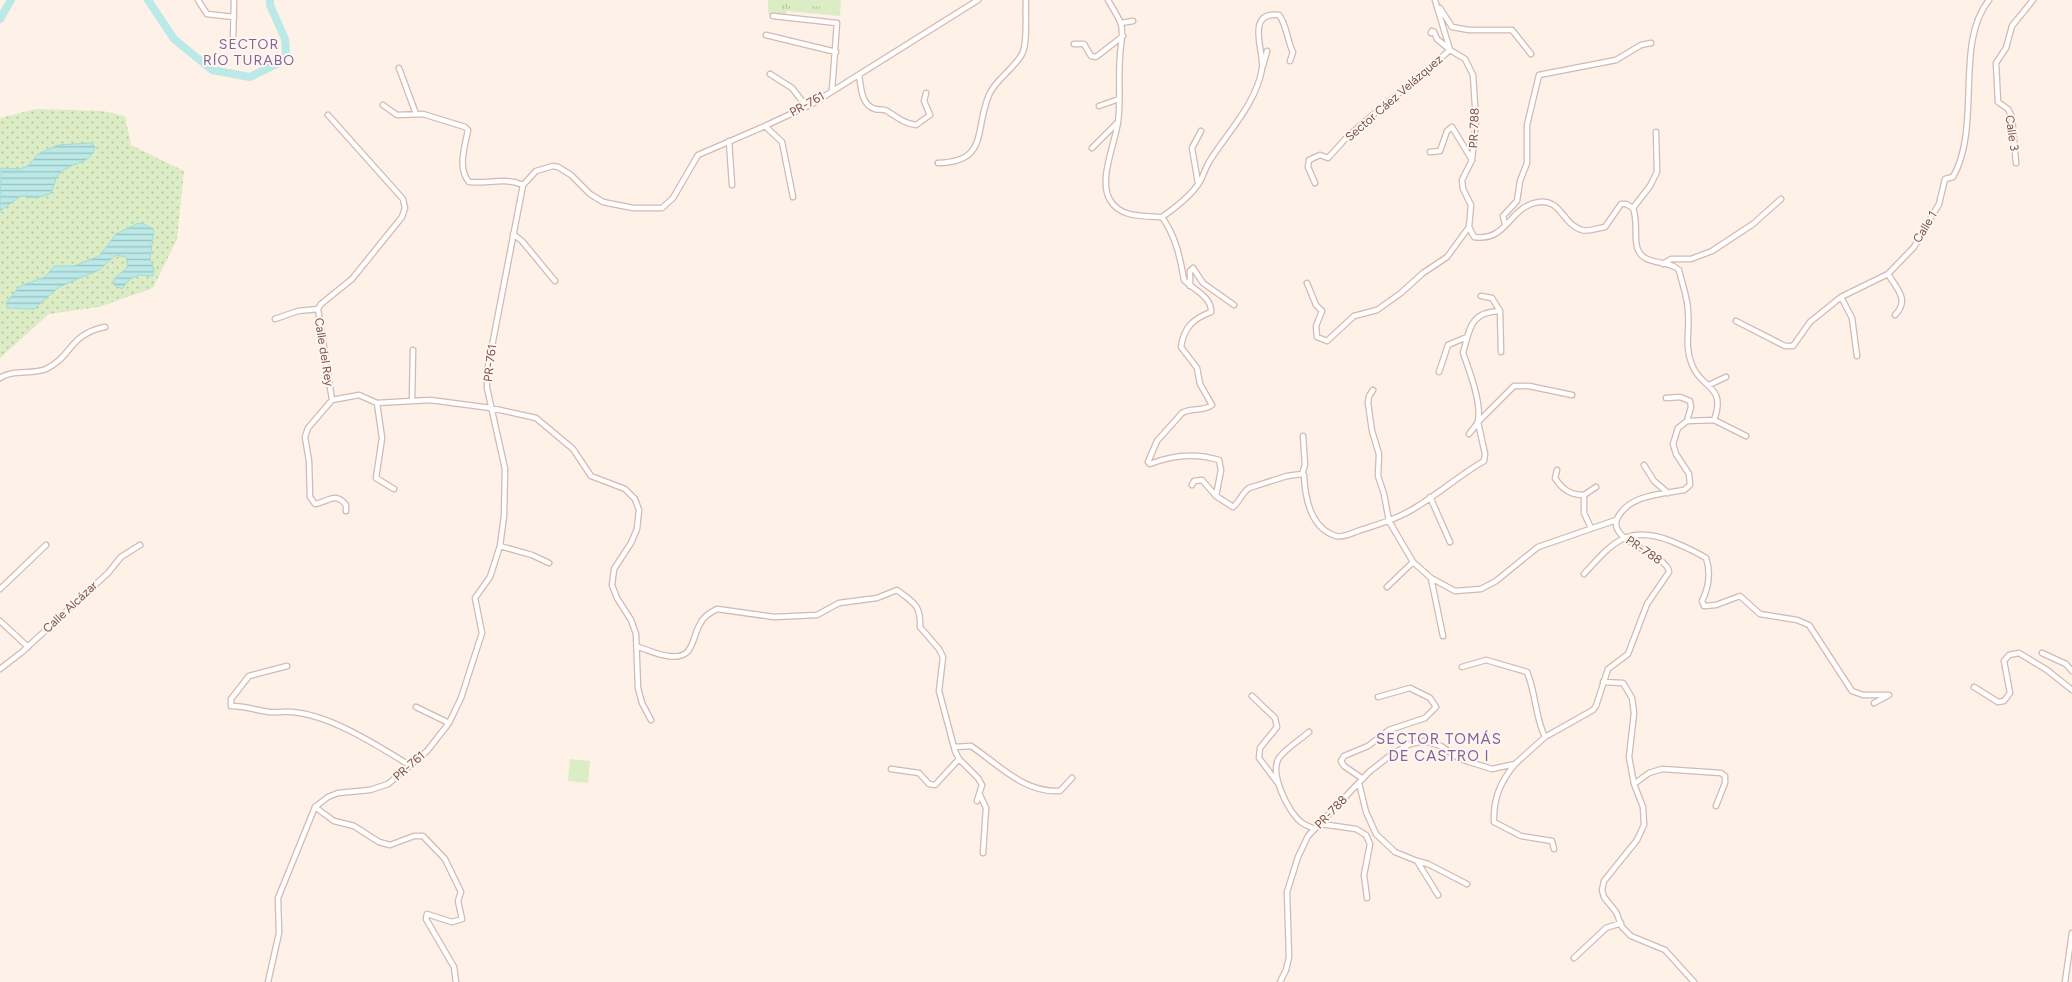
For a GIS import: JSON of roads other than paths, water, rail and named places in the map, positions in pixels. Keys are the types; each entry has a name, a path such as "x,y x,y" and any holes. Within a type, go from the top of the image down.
{"street":[{"path":"198,0 207,14 234,17"},
{"path":"233,41 234,0"},
{"name":"PR-761","path":"315,808 338,793 370,790 388,784 427,751 449,723 461,698 482,633 475,598 490,577 500,546 505,469 487,388 487,372 522,185 536,171 553,166 571,175 590,194 602,202 632,208 662,208 673,198 698,154 765,126 806,106 978,0"},
{"path":"938,163 957,163 968,157 974,148 989,93 1023,53 1026,0"},
{"path":"1108,0 1121,23 1122,36 1118,122 1108,164 1107,189 1109,199 1116,208 1131,215 1162,217 1176,207 1198,184 1209,163 1244,110 1262,68 1267,51"},
{"path":"1435,0 1450,50"},
{"path":"1435,0 1452,27 1469,30 1512,30 1531,54"},
{"name":"Calle 1","path":"1736,321 1778,340 1785,346 1793,346 1810,322 1841,297 1888,274 1914,246 1939,204 1944,179 1953,177 1961,164 1966,138 1972,47 1979,17 1989,0"},
{"name":"Calle 3","path":"2016,163 2012,117 2008,109 1998,102 1996,63 2006,48 2012,26 2033,0"},
{"path":"1262,68 1258,28 1263,19 1271,14 1279,15 1282,20 1287,42 1292,52 1290,61"},
{"path":"773,16 837,23 832,90"},
{"path":"1121,23 1133,21"},
{"name":"PR-788","path":"1431,33 1432,31 1434,32 1437,39 1450,50 1466,59 1472,75 1476,121 1472,160 1462,180 1463,189 1471,205 1469,227"},
{"path":"766,35 836,52"},
{"path":"1074,44 1084,44 1091,56 1096,57 1122,36"},
{"path":"1505,224 1503,216 1517,201 1520,181 1527,163 1527,125 1539,75 1616,60 1641,45 1651,43"},
{"name":"Sector Cáez Velázquez","path":"1315,183 1308,167 1309,160 1320,156 1328,158 1348,136 1450,50"},
{"path":"398,68 416,114"},
{"path":"770,74 792,88 806,106"},
{"path":"859,75 867,105 875,109 886,110 894,118 908,124 916,125 930,115 924,101 926,93"},
{"path":"1099,106 1119,99"},
{"path":"383,105 397,114 431,116 468,130 463,175 469,182 484,183 512,180 522,185"},
{"name":"Calle del Rey","path":"328,115 403,200 405,208 402,217 352,279 320,304 318,309 332,400 359,395 376,403 430,400 491,408 536,418 573,449 591,476 625,489 635,499 638,510 637,529 631,543 614,569 612,585 617,598 631,620 638,647 638,688 642,704 651,720"},
{"path":"1092,148 1118,122"},
{"path":"765,126 782,142 793,197"},
{"path":"1430,152 1440,151 1447,131 1452,127 1472,160"},
{"path":"1198,184 1192,148 1201,131"},
{"path":"1634,208 1650,186 1657,172 1656,132"},
{"path":"729,141 732,185"},
{"path":"1663,264 1671,259 1690,260 1712,251 1753,224 1781,200"},
{"path":"1307,283 1316,305 1322,311 1316,326 1317,337 1327,341 1354,316 1376,310 1401,293 1423,273 1447,257 1469,227 1474,237 1486,239 1496,236 1514,215 1537,202 1547,202 1556,206 1570,225 1583,231 1605,227 1621,204 1626,204 1634,208 1637,220 1637,249 1646,260 1676,266 1679,270 1688,311 1686,347 1692,367 1709,384 1718,402 1714,420"},
{"path":"1162,217 1172,232 1180,255 1184,280 1207,299 1211,312 1198,317 1189,325 1183,334 1181,347 1197,368 1200,384 1212,404 1206,409 1187,410 1182,413 1156,441 1148,462 1150,464 1166,458 1188,456 1219,460 1221,470 1216,496"},
{"path":"513,234 522,241 555,281"},
{"path":"1190,286 1190,271 1193,268 1203,283 1234,305"},
{"path":"1888,274 1903,301 1902,307 1895,314"},
{"path":"1481,296 1492,298 1500,311 1501,352"},
{"path":"1841,297 1852,318 1857,356"},
{"path":"275,319 298,311 318,309"},
{"path":"1303,436 1305,465 1302,474 1311,513 1321,526 1337,536 1389,521 1418,506 1484,461 1485,454 1478,422 1478,404 1473,379 1463,353 1473,321 1478,315 1486,312 1500,311"},
{"path":"0,378 9,374 45,369 58,361 79,337 91,330 105,327"},
{"path":"1439,372 1448,345 1467,337"},
{"path":"412,350 412,401"},
{"path":"1709,384 1726,376"},
{"path":"1469,434 1478,422 1514,386 1529,386 1572,395"},
{"path":"1373,390 1368,396 1368,403 1372,431 1379,454 1378,476 1384,494 1389,521 1413,562 1431,578 1455,591 1481,589 1496,582 1538,547 1616,520 1622,511 1636,500 1684,490 1690,485 1689,474 1676,454 1673,444 1678,428 1687,421 1714,420 1746,436"},
{"path":"1666,398 1680,396 1690,401 1691,407 1687,421"},
{"path":"332,400 308,428 305,437 309,461 310,497 315,504 332,496 338,497 346,505 346,511"},
{"path":"376,403 382,438 376,478 394,489"},
{"path":"1644,465 1654,481 1668,493"},
{"path":"1557,470 1555,478 1561,486 1574,495 1584,495 1596,486"},
{"path":"1192,485 1194,481 1202,480 1216,496 1233,507 1239,502 1244,491 1249,488 1287,476 1302,474"},
{"path":"1584,495 1584,513 1591,528"},
{"path":"1430,497 1450,542"},
{"name":"PR-788","path":"1280,982 1286,970 1289,957 1287,900 1289,884 1306,840 1361,781 1392,754 1410,744 1424,741 1441,746 1460,759 1492,769 1515,764 1545,737 1593,710 1596,706 1608,669 1628,654 1647,604 1669,572 1666,564 1625,538 1617,530 1616,520"},
{"path":"1584,574 1606,550 1625,538 1636,534 1652,534 1695,551 1706,558 1709,567 1708,590 1702,601 1704,606 1716,605 1740,596 1760,614 1797,620 1809,625 1852,691 1863,695 1889,695 1874,703"},
{"path":"0,590 46,544"},
{"name":"Calle Alcázar","path":"0,669 28,647 108,573 121,557 140,545"},
{"path":"500,546 532,555 549,563"},
{"path":"1387,587 1413,562"},
{"path":"1431,578 1443,636"},
{"path":"638,647 669,656 682,656 692,647 700,623 711,612 718,609 774,617 816,615 840,603 877,598 898,590 916,605 921,613 920,627 939,649 942,657 939,691 959,759 978,778 982,785 977,801"},
{"path":"0,621 28,647"},
{"path":"1974,687 1998,702 2004,701 2010,694 2004,661 2009,655 2018,653 2047,670 2072,690"},
{"path":"2042,653 2066,664 2072,671"},
{"path":"1462,667 1486,660 1527,672 1532,685 1540,726 1545,737"},
{"path":"287,666 248,676 231,699 231,706 249,706 269,712 293,712 332,723 370,740 411,766"},
{"path":"1603,682 1623,683 1632,698 1634,713 1629,756 1634,784 1642,807 1644,825 1637,840 1604,881 1602,890 1620,923 1631,936 1665,950 1694,982"},
{"path":"1378,697 1410,688 1430,698 1436,707 1425,718 1389,730 1368,746 1344,756 1342,761 1344,766 1361,781 1366,812 1376,834 1395,852 1428,864 1466,884"},
{"path":"1252,696 1275,718 1277,727 1260,748 1259,758 1278,783 1292,813 1301,822 1315,829"},
{"path":"416,707 449,723"},
{"path":"1278,783 1276,767 1279,758 1309,732"},
{"path":"954,747 970,746 1022,784 1047,792 1060,791 1072,778"},
{"path":"891,769 919,773 929,784 935,785 959,759"},
{"path":"1515,764 1501,782 1493,813 1494,822 1521,836 1552,841 1554,849"},
{"path":"1634,784 1649,773 1662,768 1721,773 1724,776 1725,782 1716,806"},
{"path":"980,794 986,808 983,853"},
{"path":"268,982 279,933 278,898 315,808 334,821 354,826 379,842 390,845 414,836 424,836 445,859 461,892 458,901 462,919 452,922 426,914 426,919 454,967 456,982"},
{"path":"1321,824 1356,829 1366,835 1370,844 1364,875 1367,898"},
{"path":"1417,861 1438,895"},
{"path":"1574,958 1606,928 1620,923"},
{"path":"2065,982 2072,934"}],"water":[{"path":"89,143 95,146 90,156 86,160 61,172 50,194 35,198 21,196 0,211 1,168 19,169 28,166 38,154 58,145"},
{"path":"142,223 154,229 150,259 154,270 153,276 138,275 129,280 122,289 114,285 114,279 128,267 126,257 116,255 99,270 59,287 34,309 8,308 6,303 20,286 45,277 54,266 74,266 99,256 116,234"}],"waterway":[{"path":"0,19 11,0"},
{"path":"148,0 174,39 212,70 250,77 281,62 286,53 285,39 270,5 270,0"}],"district":[{"name":"SECTOR RÍO TURABO","path":"249,52"},
{"name":"SECTOR TOMÁS DE CASTRO I","path":"1439,748"}]}
